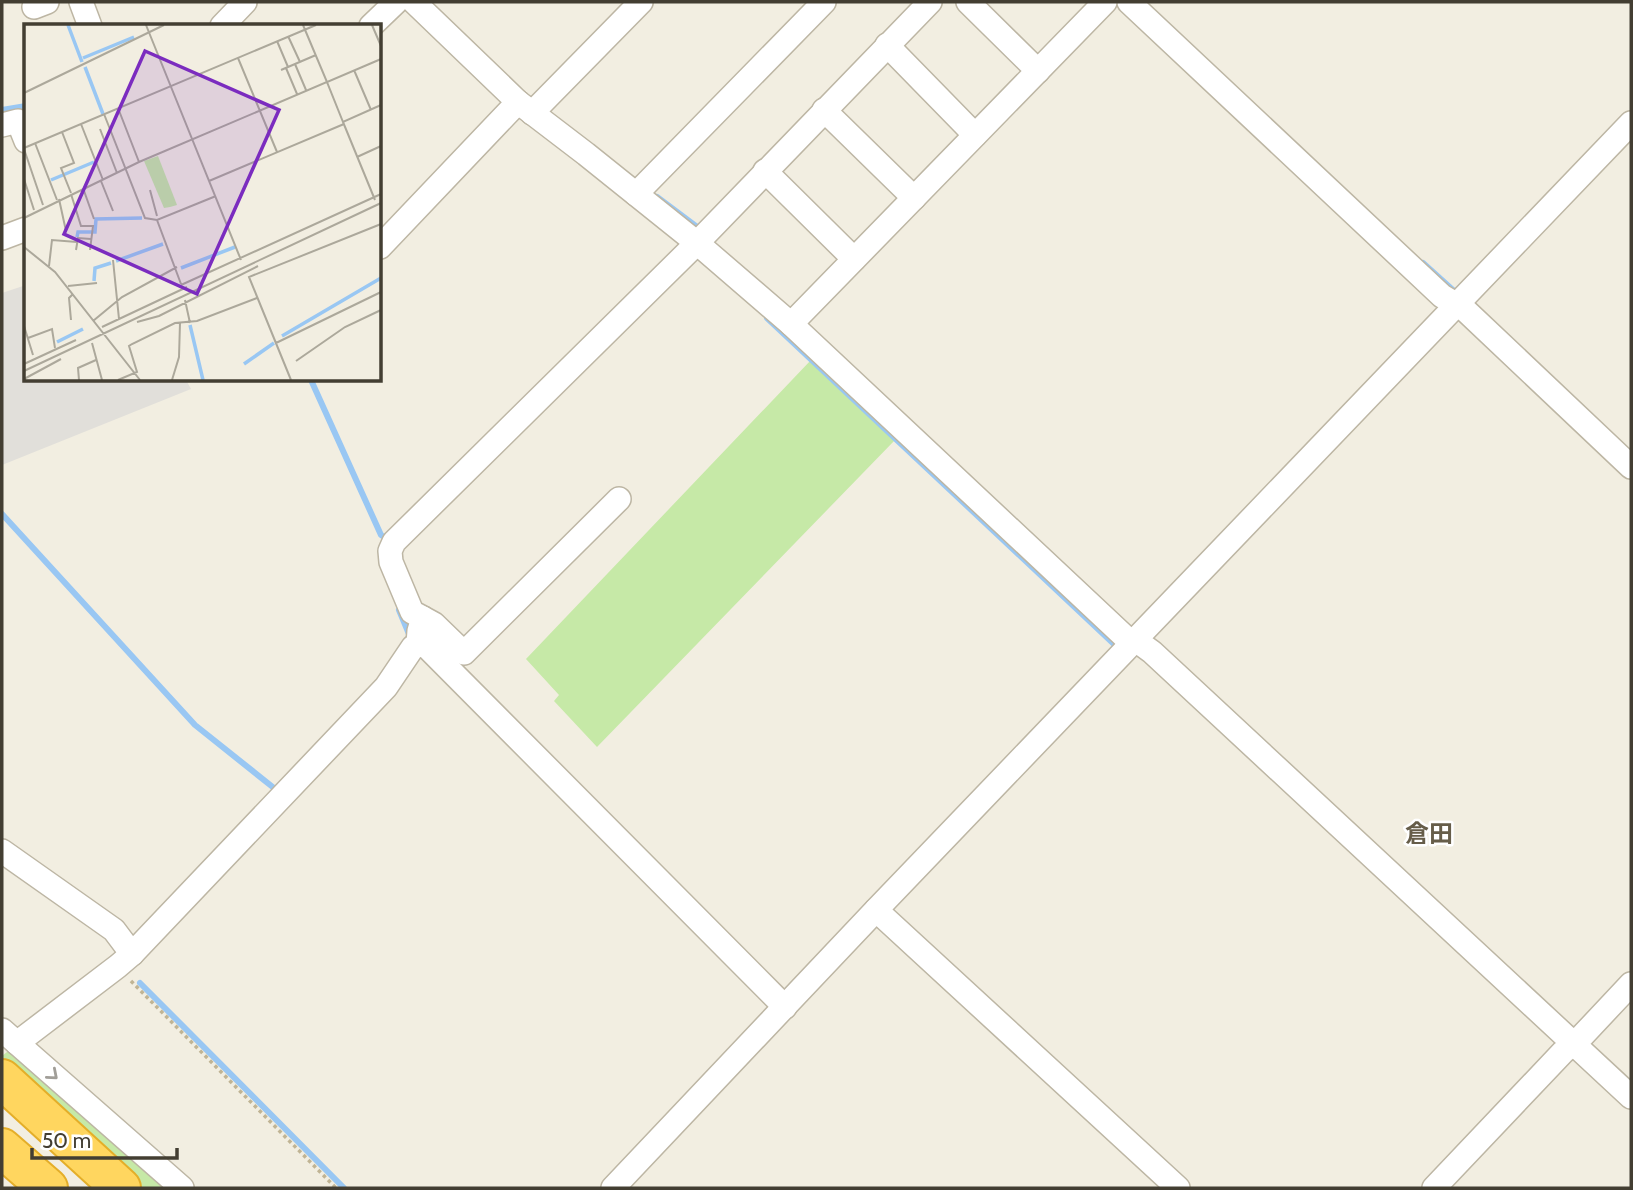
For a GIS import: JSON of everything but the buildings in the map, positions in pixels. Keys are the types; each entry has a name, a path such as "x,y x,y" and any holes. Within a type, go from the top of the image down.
{"highway":[{"path":"2,1079 121,1188"},
{"path":"2,1113 90,1188"},
{"path":"2,1148 48,1188"},
{"path":"2,1175 17,1188"}],"street":[{"path":"82,2 89,24"},
{"path":"224,24 245,2"},
{"path":"373,24 396,2"},
{"path":"414,2 532,107 640,189 696,243 791,324 1125,637 1141,646 1631,1097"},
{"path":"382,245 641,2"},
{"path":"640,189 824,2"},
{"path":"785,1007 427,647 391,562 390,551 394,542 696,243 930,2"},
{"path":"968,2 1038,71"},
{"path":"791,324 1105,2"},
{"path":"1129,2 1442,296 1463,309 1631,467"},
{"path":"887,46 975,135"},
{"path":"824,110 914,198"},
{"path":"2,125 18,121 24,136"},
{"path":"613,1188 785,1007 881,915 1141,646 1463,309 1631,123"},
{"path":"765,171 854,259"},
{"path":"2,238 24,230"},
{"path":"182,1188 8,1040 125,960 386,687 413,647 419,633 434,624 464,653 619,499"},
{"path":"2,851 114,930 125,960"},
{"path":"881,915 1178,1188"},
{"path":"1434,1188 1631,984"}],"path":[{"path":"125,960 136,988 336,1188"}],"green space":[{"path":"811,360 895,440 597,747 554,701 559,695 526,659"},
{"path":"16,1050 170,1188 139,1188 2,1063 2,1056"}],"shaded area":[{"path":"24,286 24,382 187,382 191,389 2,465 2,293"}],"waterway":[{"path":"2,110 24,106"},
{"path":"657,197 697,227"},
{"path":"1423,263 1454,291"},
{"path":"767,318 1115,645"},
{"path":"312,382 381,535 386,538"},
{"path":"2,514 195,725 279,792"},
{"path":"399,610 411,634"},
{"path":"140,983 344,1188"}],"district":[{"name":"倉田","path":"1429,833"}]}
